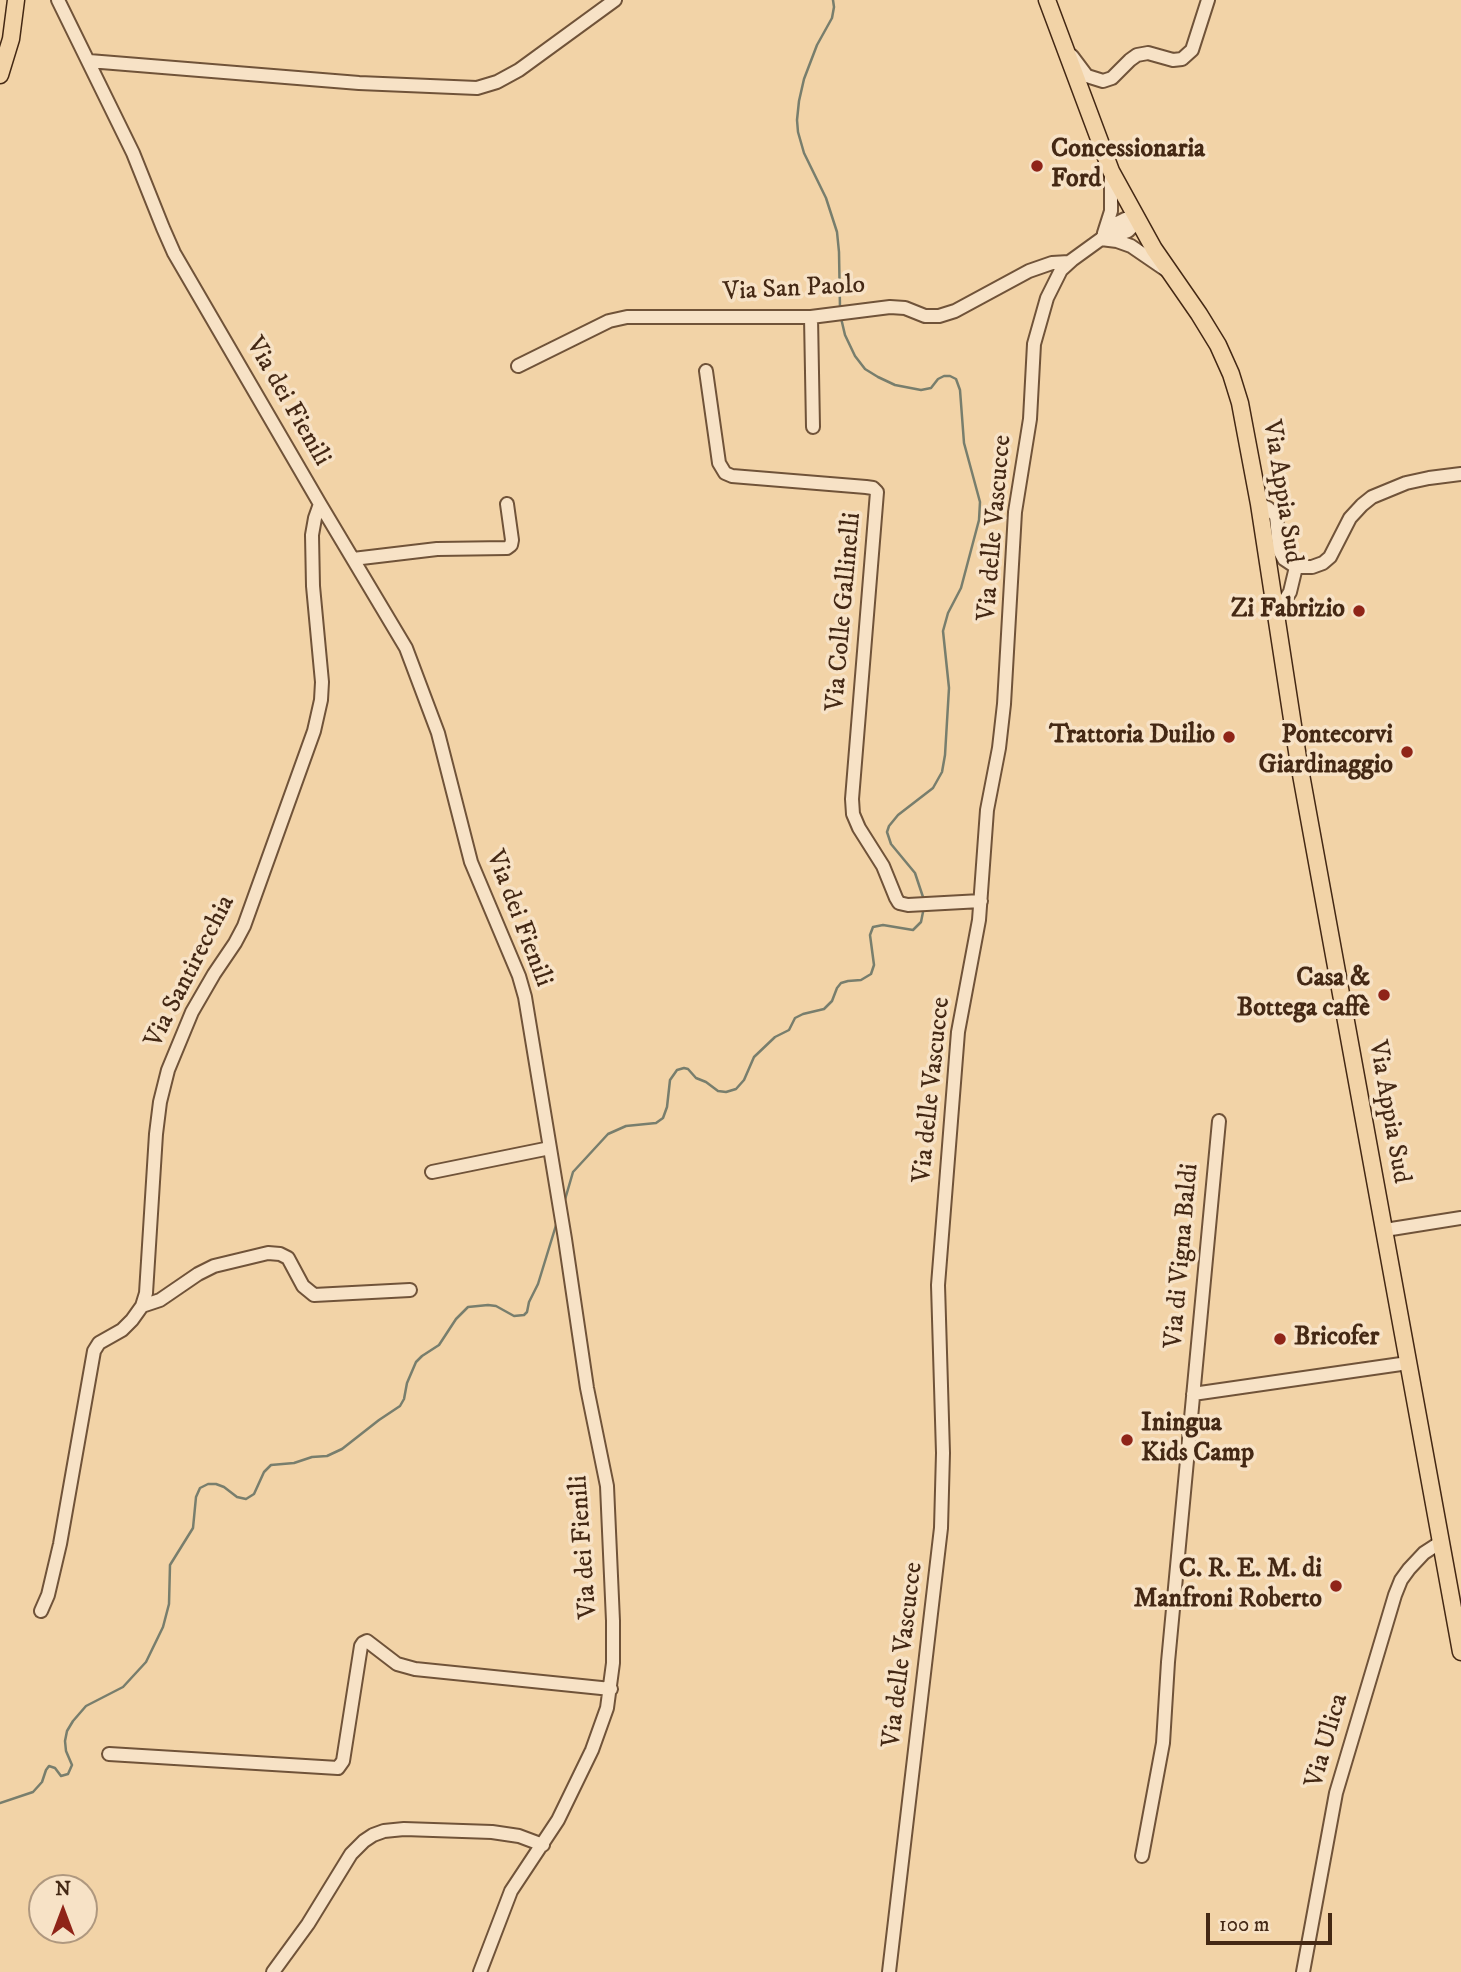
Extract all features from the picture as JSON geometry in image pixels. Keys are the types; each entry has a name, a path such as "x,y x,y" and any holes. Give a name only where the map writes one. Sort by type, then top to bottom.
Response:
{"main road":[{"path":"0,75 10,44 16,0"},
{"name":"Via Appia Sud","path":"1047,0 1111,171 1168,271 1204,322 1231,374 1244,418 1298,758 1461,1652"}],"street":[{"name":"Via dei Fienili","path":"58,0 136,160 171,247 398,633 413,665 438,733 471,862 520,980 527,1008 588,1398 608,1494 614,1633 611,1689 592,1750 558,1820 512,1891 480,1972"},
{"path":"89,61 359,83 477,88 493,84 514,72 615,0"},
{"path":"1060,35 1087,76 1107,81 1137,55 1148,53 1176,60 1188,56 1208,0"},
{"path":"1111,171 1110,215 1101,239 1131,246 1168,271"},
{"name":"Via delle Vascucce","path":"889,1972 941,1528 943,1432 938,1273 958,1032 981,901 987,810 1004,704 1016,512 1030,419 1034,344 1049,292 1058,275 1069,262 1101,239 1117,223 1136,218"},
{"name":"Via San Paolo","path":"518,366 609,321 623,317 811,317 898,307 929,317 944,315 1029,271 1052,263 1069,262"},
{"path":"811,317 813,427"},
{"name":"Via Colle Gallinelli","path":"706,371 720,466 725,473 732,476 869,487 877,492 852,806 856,821 883,866 901,904 981,901"},
{"path":"1259,504 1275,513 1280,552 1286,561 1296,567 1312,567 1328,559 1353,514 1378,493 1422,479 1461,474"},
{"name":"Via Santirecchia","path":"142,1306 147,1289 158,1121 168,1070 192,1012 242,930 315,726 322,677 312,582 312,536 320,504"},
{"path":"353,559 429,549 507,548 512,540 507,504"},
{"path":"1274,606 1290,592 1296,567"},
{"name":"Via di Vigna Baldi","path":"1142,1856 1163,1743 1167,1671 1219,1121"},
{"path":"432,1172 550,1149"},
{"path":"1385,1230 1461,1217"},
{"path":"41,1611 51,1586 63,1531 94,1351 99,1343 129,1324 142,1306 160,1300 211,1267 268,1253 288,1258 303,1286 314,1295 410,1290"},
{"path":"1193,1394 1408,1363"},
{"name":"Via Ulica","path":"1303,1972 1336,1793 1395,1595 1407,1572 1424,1553 1441,1542"},
{"path":"109,1754 338,1768 343,1760 361,1646 367,1641 397,1664 415,1670 611,1689"},
{"path":"273,1972 308,1924 351,1854 373,1835 397,1829 492,1832 519,1836 543,1845"}],"waterway":[{"path":"833,0 832,18 817,45 804,79 797,120 804,153 826,198 837,232 840,308"},
{"path":"841,318 845,335 855,356 865,369 878,377 895,385 921,390 931,388 944,376 956,379 960,390 964,443 980,502 979,520 961,588 948,613 943,631 949,688 942,772 933,788 898,815 887,832 891,844 915,873 924,900"},
{"path":"564,1203 573,1172 608,1134 626,1126 656,1123 663,1118 670,1080 677,1070 688,1069 696,1078 718,1091 736,1089 744,1080 754,1057 775,1037 789,1030 795,1018 824,1009 832,1001 841,983 861,980 871,974 874,965 870,935 873,927 883,925 913,930 921,922 924,907"},
{"path":"0,1803 33,1792 42,1782 49,1766 55,1768 61,1776 68,1774 72,1765 65,1741 73,1721 86,1706 123,1687 146,1662 163,1627 169,1604 170,1565 193,1528 196,1497 200,1488 216,1484 237,1497 246,1499 254,1494 264,1472 271,1465 327,1456 342,1449 400,1406 416,1362 439,1345 456,1319 468,1307 496,1306 514,1316 524,1315 538,1284 557,1222"}],"place":[{"name":"Concessionaria Ford","path":"1037,166"},
{"name":"Zi Fabrizio","path":"1359,611"},
{"name":"Trattoria Duilio","path":"1229,737"},
{"name":"Pontecorvi Giardinaggio","path":"1407,752"},
{"name":"Casa & Bottega caffè","path":"1384,995"},
{"name":"Bricofer","path":"1280,1339"},
{"name":"Iningua Kids Camp","path":"1127,1440"},
{"name":"C. R. E. M. di Manfroni Roberto","path":"1336,1586"}]}
